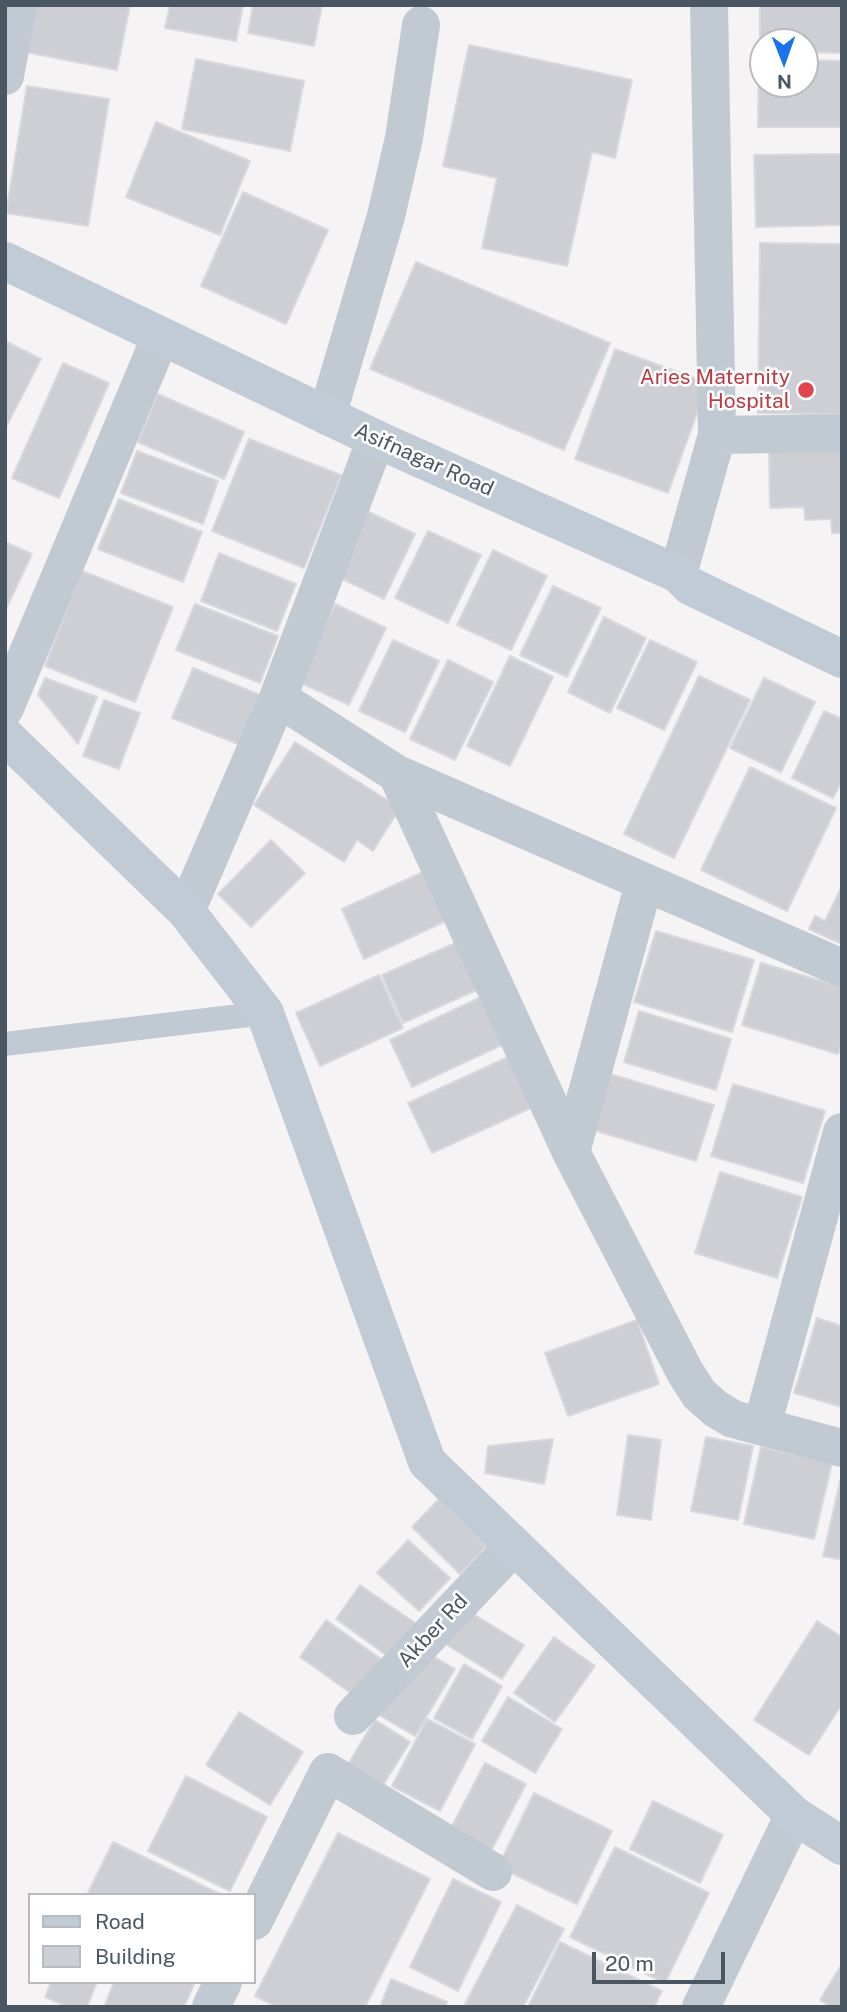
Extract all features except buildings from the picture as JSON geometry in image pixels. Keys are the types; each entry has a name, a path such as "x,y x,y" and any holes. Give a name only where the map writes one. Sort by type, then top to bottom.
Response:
{"street":[{"path":"5,76 18,5"},
{"path":"678,574 717,435 709,5"},
{"path":"327,416 386,216 404,138 421,25"},
{"name":"Asifnagar Road","path":"5,261 160,338 376,439 678,574 690,586 842,659"},
{"path":"5,708 160,338"},
{"path":"717,435 842,433"},
{"path":"186,911 278,698 376,439"},
{"path":"278,698 397,774 842,968"},
{"path":"5,736 186,911 265,1013 427,1462 794,1815 842,1846"},
{"path":"397,774 571,1152 699,1394 733,1419 842,1448"},
{"path":"571,1152 644,883"},
{"path":"762,1426 842,1132"},
{"name":"Akber Rd","path":"353,1716 514,1546"},
{"path":"256,1917 328,1772 493,1872"},
{"path":"701,2007 794,1815"},
{"path":"211,2007 222,1984"}],"lane":[{"path":"5,1044 265,1013"}],"place":[{"name":"Aries Maternity Hospital","path":"806,390"}]}
